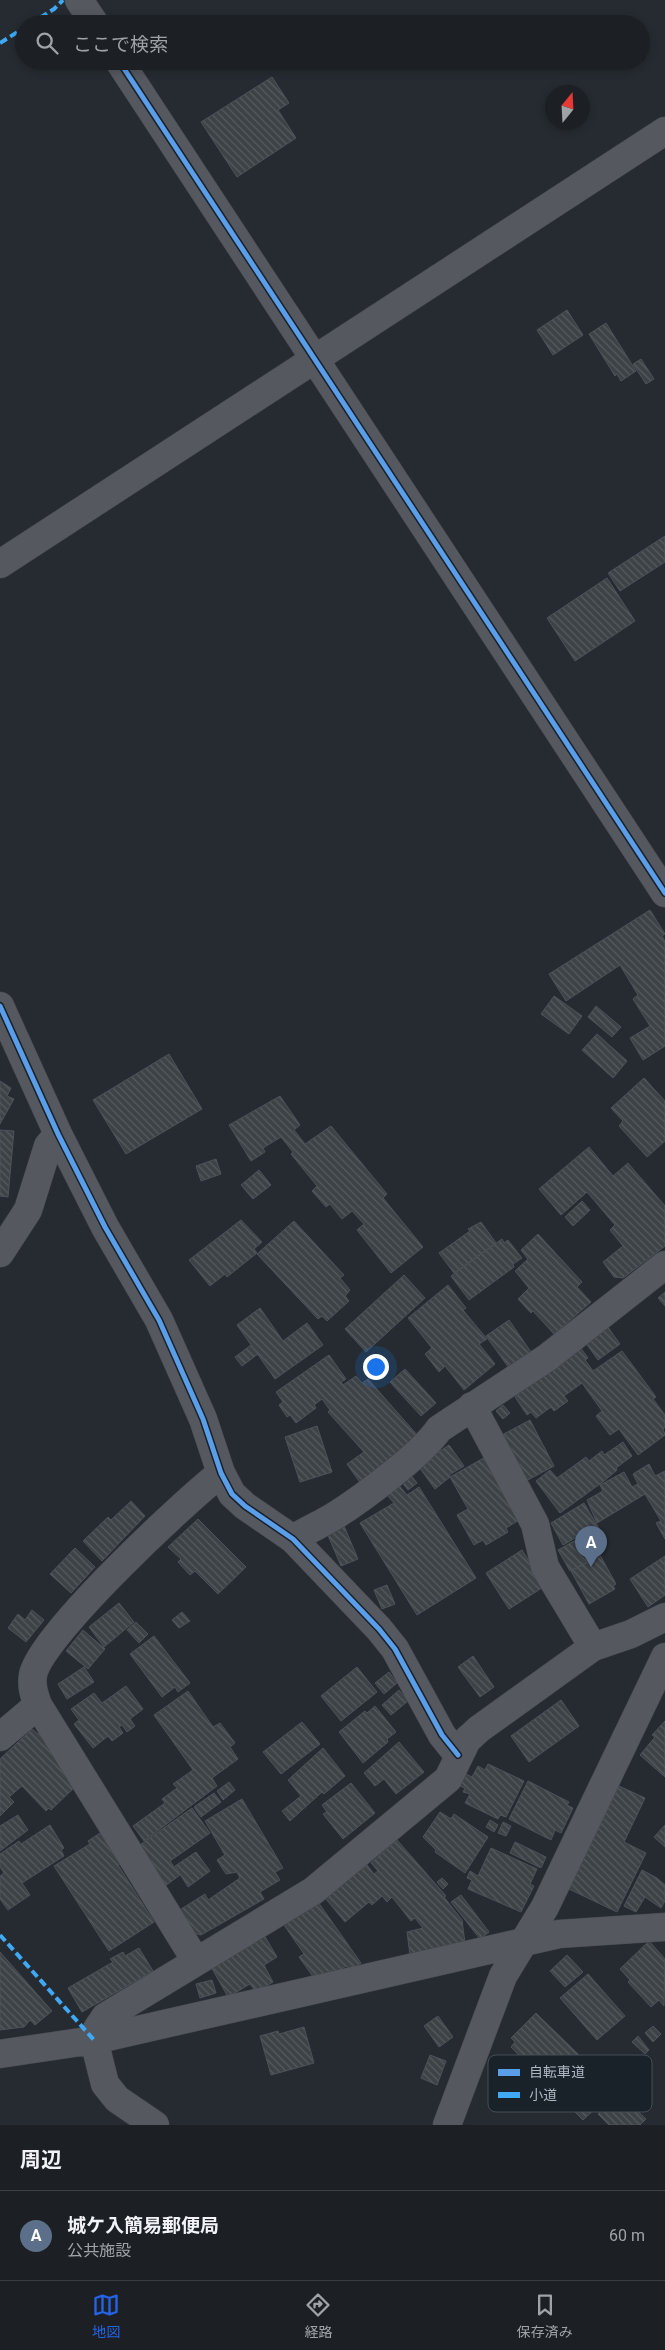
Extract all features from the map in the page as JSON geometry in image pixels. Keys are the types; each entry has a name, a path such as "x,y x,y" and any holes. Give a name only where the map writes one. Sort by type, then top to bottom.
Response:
{"street":[{"path":"79,0 88,15"},
{"path":"125,70 665,893"},
{"path":"0,564 665,131"},
{"path":"0,1006 58,1134 105,1226 159,1320 203,1419 221,1473 232,1494 293,1539 380,1629 395,1649 442,1735 458,1754"},
{"path":"0,1253 28,1210 48,1146 58,1134"},
{"path":"293,1539 336,1516 431,1442 439,1429 548,1357 665,1265"},
{"path":"472,1406 534,1524 545,1567 593,1647"},
{"path":"196,1961 38,1705 33,1692 33,1675 39,1662 68,1622 156,1531 221,1473"},
{"path":"155,2125 117,2099 105,2084 94,2040 97,2030 105,2017 313,1891 448,1779 458,1754 467,1740 479,1728 593,1647 631,1634 665,1617"},
{"path":"447,2125 503,1976 545,1907 665,1657"},
{"path":"0,1737 38,1705"},
{"path":"0,2054 94,2040 559,1934 665,1927"}],"building":[{"path":"272,77 289,103 278,110 296,138 237,177 201,122"},
{"path":"567,310 583,335 553,355 537,330"},
{"path":"606,323 636,371 621,381 617,374 615,376 589,334"},
{"path":"641,359 654,379 646,384 633,364"},
{"path":"665,536 665,562 620,591 608,573"},
{"path":"607,578 635,621 575,661 547,618"},
{"path":"650,910 665,934 662,936 665,941 665,1046 643,1060 630,1038 650,1026 633,999 638,995 620,965 566,1001 549,974"},
{"path":"554,996 582,1016 569,1034 541,1014"},
{"path":"596,1006 621,1027 612,1037 588,1017"},
{"path":"597,1034 627,1061 613,1078 582,1050"},
{"path":"169,1054 202,1109 126,1154 93,1100"},
{"path":"644,1078 665,1101 665,1141 647,1157 619,1126 623,1121 611,1108"},
{"path":"0,1081 11,1088 7,1096 14,1099 0,1124"},
{"path":"280,1096 300,1125 294,1130 305,1144 331,1126 387,1194 383,1198 423,1247 391,1273 357,1230 364,1224 352,1211 342,1219 330,1204 326,1207 312,1191 317,1186 291,1154 293,1152 281,1137 263,1148 265,1152 251,1161 229,1125"},
{"path":"0,1130 14,1131 8,1197 0,1196"},
{"path":"589,1147 613,1176 628,1163 665,1206 665,1246 623,1278 614,1277 603,1262 623,1246 610,1230 615,1225 587,1192 561,1215 539,1189"},
{"path":"216,1159 221,1174 201,1181 196,1166"},
{"path":"259,1170 271,1185 253,1199 241,1185"},
{"path":"582,1201 590,1210 573,1226 565,1217"},
{"path":"241,1220 262,1242 254,1249 257,1253 227,1277 225,1274 210,1286 189,1260"},
{"path":"294,1221 344,1275 340,1278 350,1290 345,1296 349,1301 327,1321 322,1316 318,1319 257,1254"},
{"path":"481,1222 496,1243 454,1273 439,1253 470,1231 468,1229"},
{"path":"538,1234 582,1282 577,1287 591,1302 554,1334 533,1311 531,1313 518,1299 529,1288 515,1271 528,1259 521,1250"},
{"path":"502,1239 504,1243 508,1240 522,1258 513,1264 514,1267 469,1300 451,1276"},
{"path":"404,1275 425,1298 366,1352 345,1329"},
{"path":"448,1285 466,1308 463,1310 487,1339 479,1344 495,1364 464,1390 445,1366 439,1372 425,1354 432,1348 408,1318"},
{"path":"665,1292 665,1306 658,1298"},
{"path":"260,1308 283,1341 307,1323 323,1345 275,1379 237,1325"},
{"path":"509,1320 531,1352 509,1368 486,1336"},
{"path":"605,1323 620,1344 598,1360 583,1339"},
{"path":"577,1343 588,1358 585,1360 593,1371 622,1351 656,1397 653,1399 665,1415 665,1427 663,1429 665,1435 638,1455 619,1429 610,1435 596,1416 602,1411 582,1383 564,1396 568,1401 554,1411 551,1407 536,1418 531,1412 527,1415 515,1397 519,1394 515,1389"},
{"path":"251,1345 258,1354 242,1366 235,1357"},
{"path":"329,1355 346,1379 341,1382 343,1385 356,1376 362,1383 368,1379 418,1436 361,1484 347,1464 364,1452 328,1412 330,1410 322,1399 314,1405 316,1408 296,1423 290,1415 287,1417 279,1405 283,1402 276,1392"},
{"path":"405,1369 436,1403 421,1416 390,1382"},
{"path":"503,1405 510,1413 503,1419 496,1411"},
{"path":"530,1420 554,1466 524,1482 500,1436"},
{"path":"317,1426 332,1472 300,1482 285,1437"},
{"path":"623,1442 632,1456 616,1468 617,1470 604,1481 560,1513 536,1481 550,1470 557,1478 586,1457 589,1461 602,1451 604,1455"},
{"path":"449,1445 464,1466 449,1475 450,1477 435,1489 416,1463 433,1451 436,1454"},
{"path":"489,1455 524,1517 506,1528 508,1532 486,1545 483,1540 474,1545 457,1515 468,1509 450,1477"},
{"path":"649,1464 655,1476 665,1471 665,1539 656,1523 661,1521 645,1494 597,1523 587,1500 603,1491 600,1485 624,1472 632,1487 638,1484 633,1474"},
{"path":"410,1474 417,1483 408,1490 401,1481"},
{"path":"393,1478 407,1495 419,1487 476,1578 417,1615 360,1523 394,1503 381,1488"},
{"path":"131,1501 145,1516 102,1561 83,1541 108,1517 111,1520"},
{"path":"584,1503 604,1537 584,1549 577,1537 563,1545 551,1523"},
{"path":"198,1519 246,1567 218,1594 195,1571 190,1575 178,1562 181,1559 168,1547"},
{"path":"344,1526 358,1559 341,1566 327,1533"},
{"path":"576,1540 588,1562 570,1571 558,1550"},
{"path":"75,1548 95,1567 71,1593 50,1574"},
{"path":"522,1550 545,1586 509,1609 486,1573"},
{"path":"600,1555 616,1584 613,1586 615,1589 589,1604 571,1571"},
{"path":"665,1556 665,1595 648,1607 630,1579"},
{"path":"387,1585 395,1604 382,1609 374,1590"},
{"path":"119,1603 134,1622 104,1647 89,1627"},
{"path":"32,1610 44,1620 26,1642 8,1628 18,1614 25,1620"},
{"path":"182,1612 190,1621 179,1628 172,1620"},
{"path":"136,1622 148,1634 139,1643 127,1630"},
{"path":"83,1630 105,1649 88,1669 66,1651"},
{"path":"154,1636 190,1683 178,1692 175,1687 162,1697 130,1654"},
{"path":"473,1656 494,1687 480,1697 458,1667"},
{"path":"84,1667 94,1682 67,1699 58,1684"},
{"path":"357,1667 377,1692 341,1721 321,1696"},
{"path":"389,1672 397,1683 384,1694 375,1683"},
{"path":"126,1686 143,1709 130,1719 135,1726 127,1732 122,1725 119,1727 123,1733 112,1741 108,1736 93,1748 74,1724 79,1720 71,1709 94,1693 102,1703"},
{"path":"399,1690 408,1701 391,1715 382,1705"},
{"path":"188,1691 213,1727 220,1723 235,1743 230,1747 238,1759 212,1778 217,1786 144,1841 133,1826 165,1803 162,1799 177,1788 173,1784 193,1770 154,1715"},
{"path":"561,1700 579,1726 529,1762 511,1736"},
{"path":"375,1706 396,1732 387,1739 388,1742 363,1763 339,1732 365,1711 367,1713"},
{"path":"665,1721 665,1777 640,1755 655,1737 652,1735"},
{"path":"302,1722 320,1744 281,1774 263,1752"},
{"path":"32,1729 38,1734 40,1732 48,1741 45,1744 79,1783 51,1810 49,1808 46,1811 22,1786 9,1797 14,1802 0,1816 0,1759"},
{"path":"399,1742 424,1772 396,1794 384,1779 375,1786 364,1773"},
{"path":"323,1748 345,1776 324,1794 322,1792 290,1821 282,1811 301,1796 288,1780"},
{"path":"488,1764 524,1781 506,1817 500,1815 498,1819 465,1803 470,1794 463,1792 465,1788 460,1786 466,1774 472,1777 478,1766 485,1770"},
{"path":"528,1781 569,1802 567,1805 573,1808 561,1833 555,1830 551,1840 509,1819"},
{"path":"229,1782 235,1790 223,1800 217,1791"},
{"path":"351,1783 375,1813 343,1839 323,1814 327,1812 322,1805"},
{"path":"619,1786 645,1798 624,1842 646,1853 617,1912 569,1889"},
{"path":"214,1793 221,1802 201,1817 194,1807"},
{"path":"242,1799 283,1868 275,1872 280,1880 260,1892 264,1899 201,1935 190,1932 178,1911 205,1894 208,1900 240,1878 237,1872 226,1874 217,1860 225,1855 205,1821"},
{"path":"192,1808 210,1833 170,1861 180,1875 165,1886 137,1847"},
{"path":"440,1812 451,1819 454,1814 488,1837 465,1873 435,1852 436,1850 423,1837"},
{"path":"18,1815 28,1830 0,1851 0,1826"},
{"path":"490,1820 498,1825 494,1832 486,1827"},
{"path":"503,1822 511,1826 506,1836 498,1833"},
{"path":"50,1825 64,1848 61,1850 64,1856 22,1883 30,1895 8,1910 0,1899 0,1876 4,1873 0,1867 0,1854 19,1841 21,1844"},
{"path":"665,1825 665,1847 654,1837"},
{"path":"100,1833 154,1922 109,1951 54,1866 90,1844 88,1841"},
{"path":"397,1840 446,1896 444,1897 462,1920 465,1943 410,1955 407,1932 423,1928 415,1918 411,1921 392,1897 387,1902 382,1896 372,1905 369,1902 345,1922 325,1898 361,1868 362,1870 367,1865 374,1874 378,1871 371,1863"},
{"path":"515,1842 546,1857 541,1868 510,1853"},
{"path":"491,1848 537,1869 530,1884 534,1886 521,1912 468,1889 472,1880 467,1878 470,1871 478,1876"},
{"path":"196,1852 210,1871 188,1887 175,1866"},
{"path":"642,1870 665,1885 665,1901 661,1908 645,1897 636,1912 624,1906"},
{"path":"442,1878 448,1884 443,1889 437,1882"},
{"path":"461,1895 489,1932 480,1939 451,1902"},
{"path":"318,1902 361,1963 350,1970 346,1966 334,1974 331,1970 320,1978 318,1975 314,1978 299,1957 304,1954 284,1925"},
{"path":"264,1935 277,1957 264,1965 273,1982 256,1992 250,1984 228,1997 210,1965"},
{"path":"649,1941 665,1959 664,2006 659,2000 651,2007 628,1982 630,1980 620,1969"},
{"path":"139,1948 153,1971 82,2012 68,1988 113,1962 110,1959 123,1952 125,1956"},
{"path":"0,1952 52,2011 35,2025 30,2020 24,2027 0,2030"},
{"path":"567,1955 583,1972 565,1987 550,1971"},
{"path":"588,1974 625,2016 597,2040 560,1998"},
{"path":"212,1980 216,1993 200,1998 196,1984"},
{"path":"536,2013 579,2055 519,2055 511,2047 515,2042 511,2038"},
{"path":"438,2016 453,2037 439,2047 424,2026"},
{"path":"653,2026 661,2034 653,2042 645,2033"},
{"path":"304,2027 314,2063 271,2075 260,2036 278,2031 279,2034"},
{"path":"638,2036 649,2050 645,2054 632,2042"},
{"path":"430,2055 446,2061 437,2085 421,2078"},
{"path":"575,2112 592,2112 583,2120"},
{"path":"600,2112 638,2112 646,2119 640,2125 609,2125 598,2114"}],"marked path":[{"path":"44,15 63,0"},
{"path":"0,43 15,34"},
{"path":"0,1935 94,2040"}],"cycle path":[{"path":"125,70 665,893"},
{"path":"0,1006 58,1134 105,1227 159,1320 203,1419 221,1473 232,1494 245,1506 293,1539 379,1629 395,1649 442,1735 458,1755"}],"place":[{"name":"城ケ入簡易郵便局","path":"591,1567"}]}
